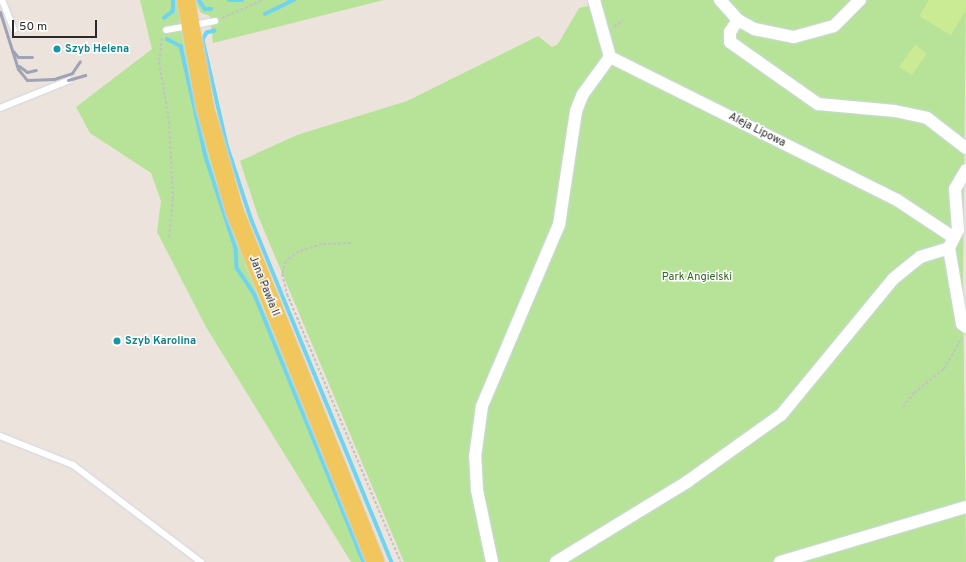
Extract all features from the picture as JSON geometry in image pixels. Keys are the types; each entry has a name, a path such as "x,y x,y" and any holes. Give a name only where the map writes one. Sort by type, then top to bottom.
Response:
{"main road":[{"name":"Jana Pawła II","path":"186,0 189,27 204,107 235,212 376,562"}],"street":[{"path":"492,562 477,490 475,457 482,406 561,218 576,111 583,94 610,57 594,0"},
{"path":"720,0 738,20 780,37 807,36 834,26 860,0"},
{"path":"738,20 730,32 730,42 818,104 895,111 927,118 966,148"},
{"name":"Aleja Lipowa","path":"610,57 897,200 951,243"},
{"path":"966,170 955,189 958,222 951,243 966,327"},
{"path":"556,562 687,482 781,415 872,308 882,291 920,257 951,243"},
{"path":"780,562 966,507"}],"lane":[{"path":"2,0 14,30"},
{"path":"166,30 189,27 215,21"},
{"path":"0,108 70,80"},
{"path":"0,436 73,465 201,562"}],"path":[{"path":"215,21 263,0"},
{"path":"166,30 159,62 169,121 174,199 169,238"},
{"path":"351,243 322,244 299,251 286,261 282,274 287,294 401,562"},
{"path":"903,407 950,362 966,327"}],"green space":[{"path":"140,0 179,0 182,30 219,186 261,303 369,562 351,562 206,327 157,232 161,201 151,173 90,133 76,107 152,49"},
{"path":"194,0 384,0 213,43 210,16 201,13"},
{"name":"Park Angielski","path":"590,0 966,0 963,275 966,562 404,562 258,216 240,161 297,135 407,101 538,36 552,47 558,44 579,8 592,5"},
{"path":"929,0 966,0 966,10 951,35 919,16"},
{"path":"915,45 927,53 912,75 899,67"}],"waterway":[{"path":"164,18 173,11 173,0"},
{"path":"199,0 205,9 211,9"},
{"path":"229,0 242,0"},
{"path":"265,14 294,0"},
{"path":"215,31 207,33 203,40 227,145 252,221 392,562"},
{"path":"167,39 181,46 206,157 236,248 237,268 255,295 364,562"}],"railway":[{"path":"0,12 18,69 27,80 54,79 72,73 80,61"},
{"path":"13,51 18,57 32,57"},
{"path":"19,66 27,72 36,70"},
{"path":"68,80 85,75"}],"place":[{"name":"Szyb Helena","path":"57,49"},
{"name":"Szyb Karolina","path":"117,341"}]}
